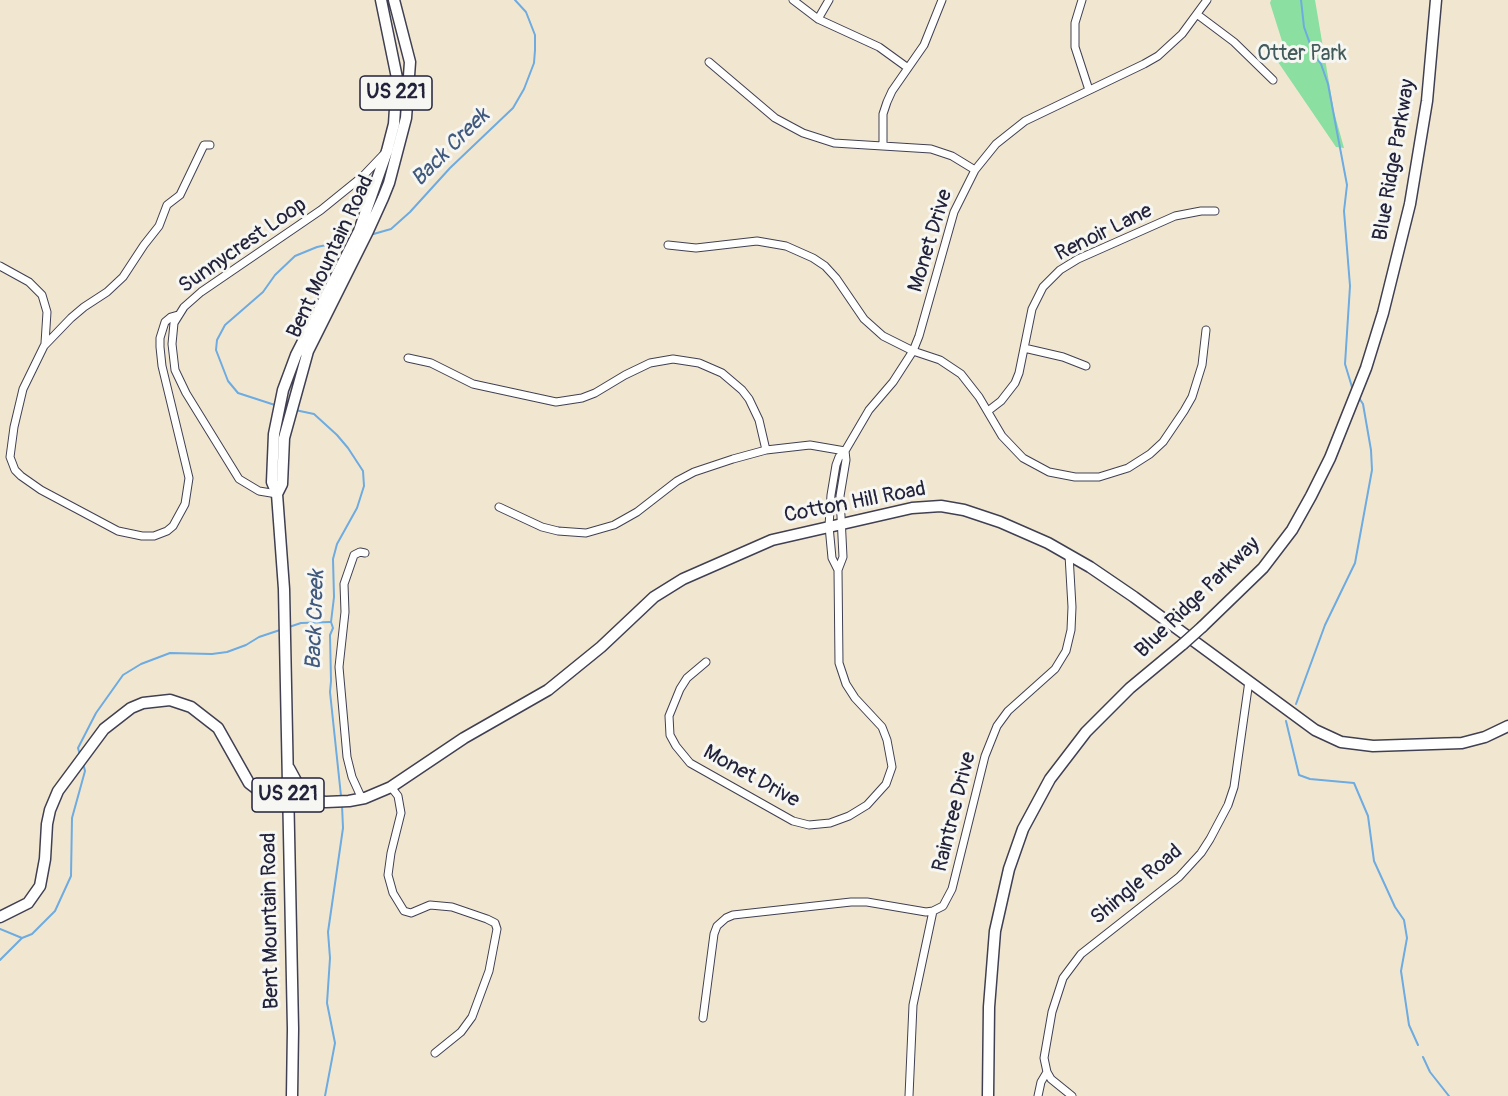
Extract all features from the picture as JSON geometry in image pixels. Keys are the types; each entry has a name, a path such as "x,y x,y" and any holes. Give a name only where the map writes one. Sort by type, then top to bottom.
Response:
{"main road":[{"name":"Bent Mountain Road","path":"292,1096 293,1029 284,589 277,494 282,484 277,477 274,434 283,390 296,355 359,231 376,185 394,124 397,78 381,0"},
{"name":"Bent Mountain Road","path":"277,477 294,395 308,351 368,231 389,183 406,118 410,62 394,0"},
{"name":"Blue Ridge Parkway","path":"988,1096 989,1006 995,931 1009,869 1023,829 1050,779 1086,732 1130,688 1202,627 1263,568 1292,530 1330,458 1366,368 1383,313 1410,204 1427,101 1436,0"},
{"name":"Cotton Hill Road","path":"0,917 28,903 40,886 50,810 58,791 104,729 121,714 143,703 170,700 191,707 218,728 249,783 266,796 317,801 362,799 391,787 465,738 529,703 556,685 668,587 772,540 842,522 912,508 952,508 1008,525 1048,543 1134,597 1315,730 1341,742 1358,745 1410,746 1462,743 1485,737 1508,726"},
{"path":"287,763 302,792 317,801"}],"street":[{"path":"793,0 818,19 879,47 908,68"},
{"path":"818,19 829,0"},
{"path":"883,146 883,114 887,102 924,45 942,0"},
{"path":"1082,0 1075,23 1075,47 1089,90"},
{"name":"Monet Drive","path":"838,570 832,558 829,526 833,479 839,457 845,451 859,425 893,382 913,351 954,212 975,170 996,144 1020,125 1158,56 1182,34 1207,0"},
{"path":"1198,15 1234,42 1273,80"},
{"path":"709,62 775,117 803,133 834,143 910,146 939,151 975,170"},
{"path":"44,346 84,307 107,292 123,277 159,226 167,205 180,195 204,145 210,145"},
{"name":"Sunnycrest Loop","path":"277,494 259,491 239,479 186,393 175,370 172,351 174,323 189,302 229,271 334,200 363,176 387,151"},
{"name":"Renoir Lane","path":"988,411 1001,401 1015,383 1029,318 1043,287 1060,270 1078,259 1175,216 1215,211"},
{"path":"668,245 696,248 757,241 779,244 800,251 831,272 846,290 864,319 883,336 913,351 940,360 961,374 1012,448 1034,465 1049,472 1075,477 1099,477 1114,474 1138,463 1150,454 1172,430 1198,381 1206,330"},
{"path":"0,266 29,282 42,295 46,302 48,318 44,346 26,382 17,410 10,457 15,470 29,483 101,523 129,534 154,536 167,531 179,519 185,504 189,484 187,464 160,348 160,338 165,322 178,315"},
{"path":"1024,348 1063,357 1086,366"},
{"path":"408,358 431,363 473,384 556,402 582,398 595,393 650,363 673,359 699,363 722,373 749,399 759,420 766,450"},
{"path":"499,507 542,527 558,531 580,533 599,530 626,519 662,491 694,472 733,459 766,450 810,445 845,451"},
{"name":"Monet Drive","path":"706,662 687,678 669,716 670,735 690,763 793,821 809,825 830,823 849,816 867,805 886,784 892,767 891,751 882,727 855,698 846,684 839,663 838,570 843,557 840,496 846,460 845,451"},
{"path":"362,799 352,777 347,757 339,668 345,612 344,584 354,555 360,552 365,553"},
{"name":"Raintree Drive","path":"909,1096 913,1005 933,911 943,906 952,889 985,756 997,726 1008,711 1055,669 1066,651 1071,630 1072,607 1069,555"},
{"name":"Shingle Road","path":"1038,1096 1041,1082 1047,1072 1044,1058 1052,1012 1063,978 1070,966 1080,954 1179,877 1201,854 1220,823 1228,805 1238,767 1249,681"},
{"path":"391,787 398,796 401,813 388,875 393,892 404,911 411,913 430,905 452,907 487,919 495,923 498,929 489,971 472,1017 458,1035 435,1053"},
{"path":"703,1018 714,933 717,926 726,918 733,915 851,902 933,911"},
{"path":"1047,1072 1072,1096"}],"green space":[{"name":"Otter Park","path":"1271,0 1315,0 1334,112 1344,148 1336,147 1278,62 1282,41"}],"waterway":[{"name":"Back Creek","path":"370,235 391,229 513,108 524,89 534,63 535,50 535,35 526,12 515,0"},
{"path":"1301,0 1304,27 1328,84 1347,185 1344,211 1350,286 1345,364 1352,387"},
{"name":"Back Creek","path":"278,406 238,393 228,381 216,350 217,340 225,325 263,292 275,275 295,256 317,247 350,240"},
{"path":"1296,704 1325,625 1355,563 1372,470 1363,404 1359,398"},
{"name":"Back Creek","path":"295,410 314,414 337,435 363,471 364,486 357,508 337,544 333,559 334,597 331,622 333,628 330,635 330,692 341,796"},
{"path":"289,627 301,623 330,622"},
{"path":"80,755 78,748 96,713 123,675 141,664 170,653 227,652 280,630"},
{"path":"1286,721 1299,775 1310,779 1354,783 1368,816 1374,861 1395,907 1404,920 1407,938 1401,971 1409,1025 1418,1045"},
{"path":"0,960 22,938 32,934 55,911 71,876 72,818 85,771 83,763"},
{"name":"Back Creek","path":"325,1096 335,1043 327,1003 330,958 328,932 343,828 342,805"},
{"path":"0,929 22,938"},
{"path":"1423,1057 1430,1072 1449,1096"}]}
